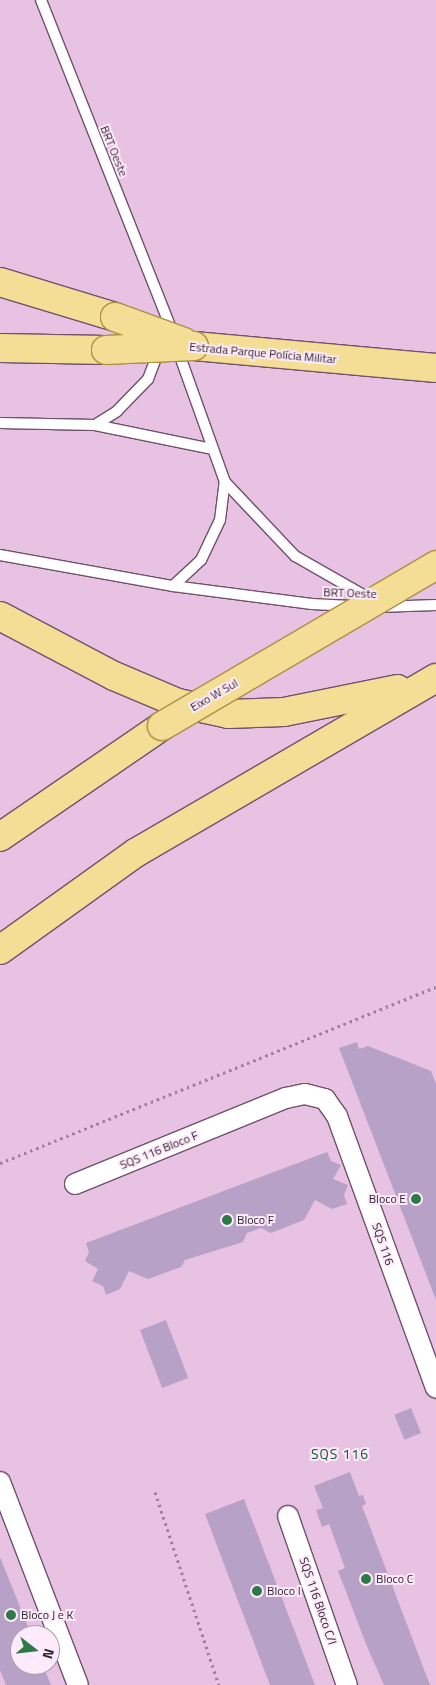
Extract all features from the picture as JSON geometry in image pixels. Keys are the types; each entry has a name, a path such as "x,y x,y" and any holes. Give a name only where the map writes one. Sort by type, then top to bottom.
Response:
{"main road":[{"path":"0,282 115,317 194,346"},
{"name":"Estrada Parque Polícia Militar","path":"0,348 106,350 194,346 436,368"},
{"name":"Eixo W Sul","path":"0,837 162,726 436,565"},
{"path":"0,616 114,676 178,703 228,714 284,712 364,698 436,678"},
{"path":"0,950 137,852 436,678"}],"street":[{"name":"SQS 116","path":"243,1115 305,1094 317,1095 332,1107 436,1388"},
{"name":"SQS 116 Bloco F","path":"75,1184 243,1115"},
{"path":"0,1482 78,1685"},
{"name":"SQS 116 Bloco C/I","path":"288,1516 347,1685"}],"lane":[{"name":"BRT Oeste","path":"41,0 165,312 225,482 295,556 384,607"},
{"path":"95,425 117,412 148,379 159,350 165,312"},
{"path":"0,423 95,425 212,449"},
{"name":"BRT Oeste","path":"173,586 201,560 220,520 225,482"},
{"name":"BRT Oeste","path":"0,555 173,586 312,604 384,607"},
{"path":"384,607 436,605"}],"path":[{"path":"0,1163 436,987"},
{"path":"155,1492 219,1685"}],"building":[{"name":"Bloco E","path":"357,1042 359,1049 368,1046 431,1071 436,1084 436,1300 339,1048"},
{"name":"Bloco F","path":"327,1152 331,1161 341,1165 333,1179 348,1185 344,1195 347,1204 332,1209 315,1200 304,1220 271,1233 261,1228 247,1233 243,1242 185,1260 181,1267 148,1279 129,1271 120,1289 106,1295 103,1286 92,1281 98,1269 85,1261 89,1252 86,1243"},
{"path":"166,1320 188,1378 162,1388 140,1330"},
{"path":"411,1408 421,1433 404,1440 394,1415"},
{"name":"Bloco C","path":"350,1472 359,1496 363,1495 366,1504 362,1506 430,1685 384,1685 338,1571 345,1568 329,1524 322,1527 316,1510 323,1508 314,1486"},
{"name":"Bloco I","path":"244,1499 315,1685 270,1685 205,1514"},
{"name":"Bloco J e K","path":"0,1557 27,1625 10,1625 10,1675 47,1675 51,1685 6,1685 0,1670"}],"place":[{"name":"Bloco E","path":"416,1199"},
{"name":"Bloco F","path":"227,1220"},
{"name":"Bloco C","path":"366,1579"},
{"name":"Bloco I","path":"257,1591"},
{"name":"Bloco J e K","path":"11,1615"}],"district":[{"name":"SQS 116","path":"340,1454"}]}
